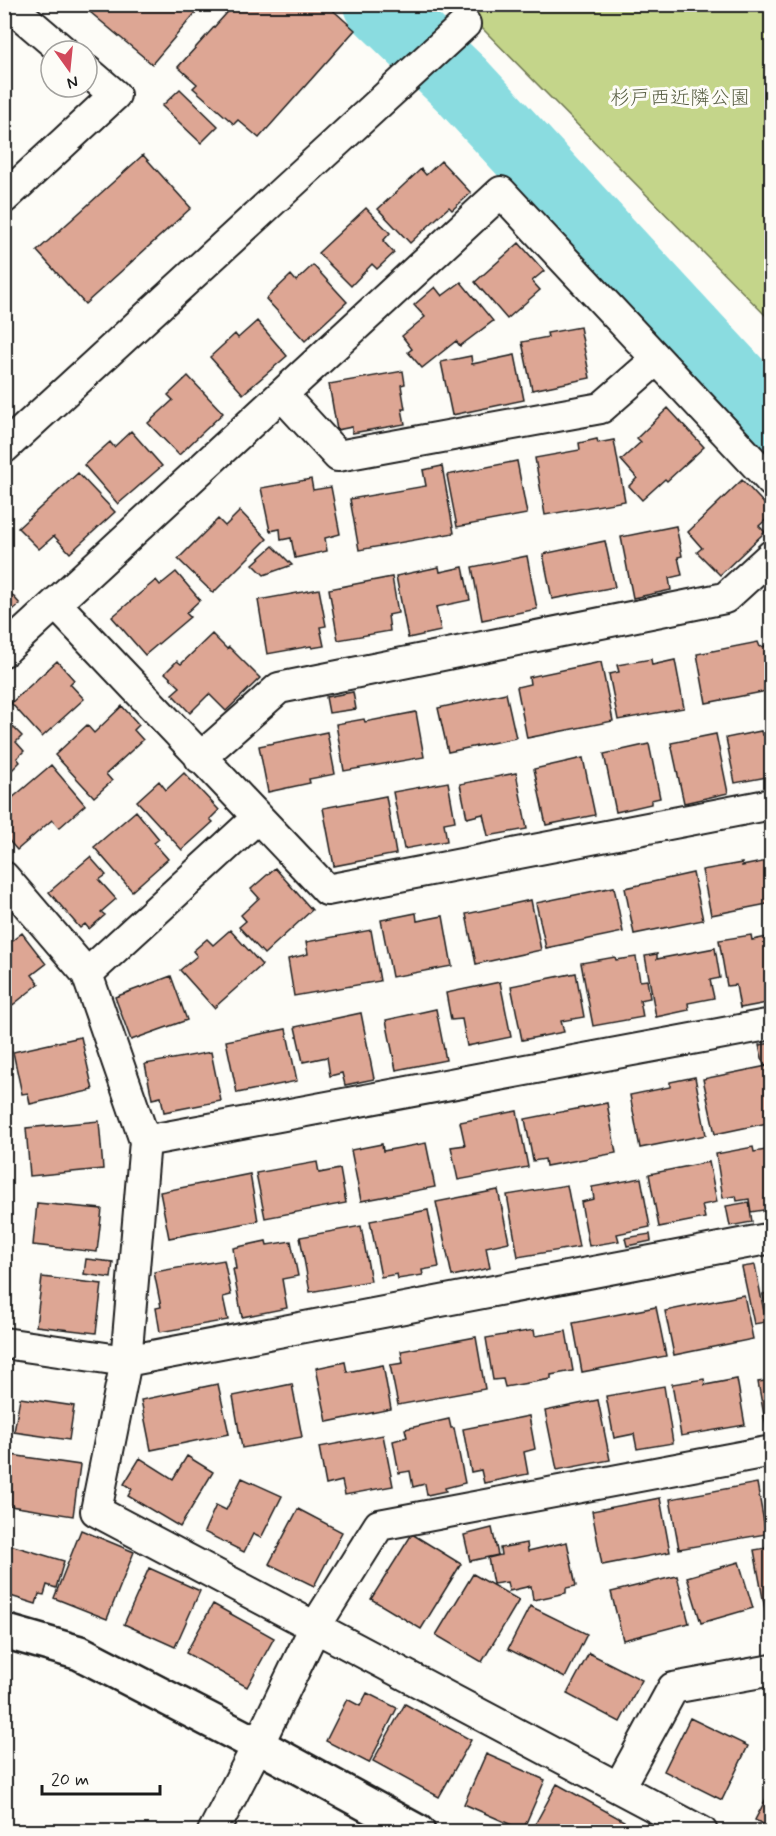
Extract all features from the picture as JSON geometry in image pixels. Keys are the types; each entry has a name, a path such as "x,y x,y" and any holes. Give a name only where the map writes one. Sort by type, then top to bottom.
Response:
{"street":[{"path":"8,4 49,39"},
{"path":"4,448 465,24"},
{"path":"4,198 115,95 99,81"},
{"path":"4,651 501,192 771,482"},
{"path":"282,395 338,456 601,408 657,359"},
{"path":"200,758 279,688 725,598 771,555"},
{"path":"56,604 327,890 771,804"},
{"path":"87,974 257,818"},
{"path":"4,877 87,974 145,1141 126,1361 96,1511 702,1832"},
{"path":"145,1141 771,1024"},
{"path":"4,1342 126,1361 771,1238"},
{"path":"213,1832 315,1626 380,1525 771,1451"},
{"path":"4,1631 80,1653 258,1745 418,1832"},
{"path":"619,1787 673,1688 771,1670"}],"green space":[{"name":"杉戸西近隣公園","path":"458,5 771,5 771,321 475,21"}],"building":[{"path":"87,4 203,4 152,64 84,7"},
{"path":"235,4 326,4 355,30 259,138 238,120 234,124 193,88 197,84 178,67"},
{"path":"180,89 218,126 201,143 162,106"},
{"path":"143,155 191,208 85,304 37,251"},
{"path":"441,161 471,193 452,210 449,207 410,243 378,209 421,169 426,175"},
{"path":"366,208 390,233 383,241 394,253 377,269 372,264 351,286 318,253"},
{"path":"519,243 544,271 532,281 540,290 507,319 475,282"},
{"path":"313,265 347,302 305,341 266,299 291,275 296,281"},
{"path":"461,282 493,321 460,346 456,341 422,368 408,352 412,349 402,336 425,317 414,305 435,287 442,296"},
{"path":"257,321 287,356 243,394 210,357 235,334 238,338"},
{"path":"580,327 590,378 532,390 522,342 548,337 547,333"},
{"path":"515,355 524,400 452,415 441,362 471,356 472,364"},
{"path":"403,371 405,384 401,385 405,424 352,433 352,427 337,430 329,384"},
{"path":"188,376 223,413 179,455 148,423 173,400 168,395"},
{"path":"668,408 704,447 667,481 665,479 642,500 629,486 637,478 621,460 641,442 637,438"},
{"path":"131,431 162,466 118,504 84,465 110,442 114,447"},
{"path":"597,439 598,443 614,440 625,501 545,515 535,458 580,450 579,443"},
{"path":"517,461 527,514 457,527 447,475"},
{"path":"442,466 454,533 359,550 350,499 426,486 423,470"},
{"path":"78,473 115,512 70,553 54,536 39,549 18,528"},
{"path":"311,479 313,490 331,487 340,534 325,538 327,551 295,558 291,538 281,540 280,529 270,531 261,488"},
{"path":"742,480 772,514 759,526 765,532 720,575 697,552 702,548 688,532"},
{"path":"240,511 267,539 213,593 178,559 218,519 225,526"},
{"path":"676,526 682,556 678,557 682,575 669,578 671,590 633,598 621,537"},
{"path":"605,541 615,587 552,599 543,554"},
{"path":"273,546 292,565 264,575 253,564"},
{"path":"527,556 537,609 482,620 472,567"},
{"path":"439,567 440,572 463,567 470,600 436,607 441,631 408,638 396,576"},
{"path":"176,572 200,600 186,613 190,617 145,655 112,617 156,580 160,585"},
{"path":"392,577 398,613 388,615 390,631 338,640 329,589"},
{"path":"4,580 9,585 6,588 20,604 4,617"},
{"path":"319,589 326,626 320,627 324,646 312,648 311,646 267,654 258,600"},
{"path":"212,634 227,649 229,647 260,678 226,711 209,694 190,713 172,694 180,687 165,673 177,661 181,664"},
{"path":"758,642 760,647 770,645 772,690 706,703 697,654"},
{"path":"651,659 652,665 675,660 684,708 618,720 609,674 619,672 617,665"},
{"path":"57,661 74,680 70,684 84,699 42,737 11,703"},
{"path":"601,662 613,721 527,738 517,687 530,684 529,677"},
{"path":"353,692 356,709 329,713 326,697"},
{"path":"506,693 516,738 448,752 438,708"},
{"path":"122,706 139,725 134,730 143,740 106,774 112,781 94,797 55,755 87,725 94,733"},
{"path":"416,712 424,757 344,771 336,724 364,719 365,722"},
{"path":"4,718 22,736 16,742 24,751 17,758 20,762 9,773 4,768"},
{"path":"761,731 762,735 772,734 772,776 735,783 726,738"},
{"path":"327,732 335,774 309,779 310,783 268,792 259,746"},
{"path":"716,734 728,793 684,803 671,743"},
{"path":"649,744 660,798 651,800 651,804 616,812 604,754"},
{"path":"583,758 595,815 546,825 534,769"},
{"path":"51,765 85,805 59,828 52,820 17,850 4,835 4,805"},
{"path":"184,773 219,810 210,819 213,822 182,850 137,801 159,781 166,790"},
{"path":"516,773 527,829 488,836 483,814 467,818 460,784"},
{"path":"448,782 455,821 444,823 447,841 404,849 393,792"},
{"path":"386,796 396,854 334,866 323,808"},
{"path":"136,811 159,839 154,843 168,859 132,891 94,847"},
{"path":"90,857 106,875 99,880 116,899 101,912 105,915 89,929 85,924 80,928 49,892"},
{"path":"772,860 772,903 711,915 702,870"},
{"path":"275,868 312,910 264,954 239,927 246,921 241,915 259,898 251,889"},
{"path":"693,873 703,920 634,934 625,888"},
{"path":"614,887 623,932 546,948 536,903"},
{"path":"531,900 541,950 476,964 466,914"},
{"path":"416,913 417,921 443,916 452,966 392,977 381,920"},
{"path":"230,930 262,965 214,1008 180,970 197,956 193,951 207,939 213,945"},
{"path":"371,930 380,981 294,996 288,959 308,954 306,942"},
{"path":"22,933 46,964 32,975 39,984 4,1012 4,947"},
{"path":"751,935 752,940 772,936 772,1002 740,1008 736,985 727,986 719,940"},
{"path":"715,948 720,978 710,980 714,998 688,1003 689,1010 656,1017 645,956 657,954 657,959"},
{"path":"615,957 616,960 636,957 640,981 647,980 650,998 640,1000 643,1017 593,1026 581,963"},
{"path":"576,973 584,1017 561,1021 564,1032 522,1040 511,986"},
{"path":"171,976 187,1020 131,1040 115,997"},
{"path":"500,982 511,1037 467,1046 462,1019 451,1020 446,993"},
{"path":"436,1009 446,1060 396,1070 386,1020"},
{"path":"361,1013 374,1079 345,1085 342,1073 330,1076 327,1057 303,1062 295,1027"},
{"path":"286,1029 297,1081 237,1093 226,1041"},
{"path":"81,1037 93,1090 30,1104 28,1093 22,1094 13,1052"},
{"path":"772,1043 772,1064 764,1066 759,1045"},
{"path":"211,1052 221,1101 164,1112 161,1097 152,1099 145,1064"},
{"path":"767,1066 772,1087 772,1122 715,1134 703,1079"},
{"path":"695,1077 706,1135 640,1148 630,1095 670,1087 670,1082"},
{"path":"607,1103 616,1153 546,1166 545,1159 533,1161 525,1119"},
{"path":"517,1111 528,1167 458,1180 451,1147 465,1145 460,1122"},
{"path":"99,1121 103,1169 30,1176 26,1128"},
{"path":"426,1143 435,1187 361,1201 351,1150 382,1144 383,1151"},
{"path":"753,1147 754,1152 772,1149 772,1213 764,1214 763,1210 751,1212 749,1199 737,1201 736,1196 723,1198 716,1154"},
{"path":"317,1162 319,1173 340,1169 346,1203 265,1218 256,1173"},
{"path":"709,1162 717,1202 702,1205 705,1218 659,1227 649,1174"},
{"path":"250,1174 258,1221 169,1238 160,1192"},
{"path":"641,1178 650,1227 617,1234 619,1241 589,1246 581,1202 594,1199 592,1187"},
{"path":"567,1185 579,1247 518,1257 507,1195"},
{"path":"498,1190 509,1242 486,1247 490,1268 452,1276 436,1202"},
{"path":"749,1202 752,1222 730,1226 726,1206"},
{"path":"37,1203 102,1209 97,1252 33,1245"},
{"path":"428,1210 439,1267 422,1270 423,1275 398,1279 397,1274 381,1277 370,1221"},
{"path":"361,1226 371,1281 310,1292 300,1237"},
{"path":"650,1234 651,1241 627,1246 625,1238"},
{"path":"266,1241 267,1245 291,1241 298,1276 282,1279 287,1308 242,1317 233,1269 236,1269 233,1248"},
{"path":"86,1259 113,1262 111,1278 84,1274"},
{"path":"224,1260 231,1295 223,1297 228,1320 160,1332 156,1308 161,1307 154,1272"},
{"path":"755,1265 766,1322 754,1324 742,1267"},
{"path":"42,1277 102,1284 96,1333 36,1326"},
{"path":"772,1292 772,1333 770,1333 763,1294"},
{"path":"744,1295 753,1339 674,1355 665,1311"},
{"path":"656,1307 666,1356 582,1372 573,1323"},
{"path":"534,1330 535,1336 566,1331 573,1371 551,1375 551,1379 505,1387 503,1379 493,1380 486,1338"},
{"path":"476,1337 485,1389 398,1405 390,1365 403,1363 401,1351"},
{"path":"345,1362 347,1372 383,1365 391,1409 327,1422 316,1368"},
{"path":"704,1379 705,1385 737,1379 745,1425 681,1436 672,1384"},
{"path":"772,1380 772,1431 767,1432 758,1382"},
{"path":"218,1384 229,1434 151,1450 141,1400"},
{"path":"292,1384 302,1437 242,1448 233,1396"},
{"path":"664,1386 673,1443 637,1449 634,1434 614,1438 606,1396"},
{"path":"20,1398 74,1406 69,1440 14,1432"},
{"path":"598,1400 610,1460 557,1470 545,1411"},
{"path":"529,1416 535,1449 524,1452 528,1474 484,1483 481,1470 471,1472 463,1429"},
{"path":"449,1419 451,1428 454,1428 465,1483 445,1488 446,1491 427,1495 425,1484 413,1487 410,1471 399,1473 393,1441 407,1437 405,1429"},
{"path":"383,1435 393,1486 345,1495 342,1481 326,1485 319,1447"},
{"path":"4,1454 80,1465 73,1516 4,1505"},
{"path":"187,1456 213,1472 180,1527 128,1496 132,1489 124,1484 140,1458 173,1479"},
{"path":"242,1478 282,1496 261,1538 253,1534 244,1552 204,1532 216,1505 226,1510"},
{"path":"757,1483 766,1534 679,1549 670,1499"},
{"path":"772,1487 772,1520 766,1488"},
{"path":"660,1498 670,1552 602,1565 592,1511"},
{"path":"298,1509 342,1532 314,1586 269,1564"},
{"path":"492,1528 498,1555 470,1561 464,1535"},
{"path":"81,1530 134,1552 107,1619 54,1598"},
{"path":"412,1534 461,1564 421,1629 371,1599"},
{"path":"567,1542 576,1586 566,1588 566,1593 533,1600 531,1586 509,1591 507,1582 493,1584 488,1558 501,1555 500,1548 527,1543 528,1551"},
{"path":"7,1544 64,1561 56,1588 47,1585 44,1595 39,1594 36,1604 4,1594 4,1552"},
{"path":"772,1547 772,1614 766,1615 754,1550"},
{"path":"739,1562 753,1608 701,1623 687,1577"},
{"path":"149,1568 200,1591 175,1647 124,1624"},
{"path":"473,1574 519,1600 482,1662 436,1635"},
{"path":"677,1576 689,1623 623,1640 611,1592"},
{"path":"213,1604 274,1638 247,1687 186,1653"},
{"path":"530,1606 587,1634 565,1678 508,1649"},
{"path":"589,1653 642,1680 620,1722 567,1694"},
{"path":"367,1693 397,1708 369,1763 326,1741 347,1699 360,1706"},
{"path":"772,1696 772,1726 765,1725"},
{"path":"405,1704 471,1740 439,1797 373,1761"},
{"path":"690,1718 748,1746 722,1800 664,1771"},
{"path":"486,1754 545,1780 523,1830 464,1804"},
{"path":"557,1784 624,1821 618,1832 531,1832"},
{"path":"767,1797 772,1799 772,1829 755,1820"},
{"path":"648,1822 667,1832 643,1832"}],"waterway":[{"path":"378,4 461,84 772,421"}]}
